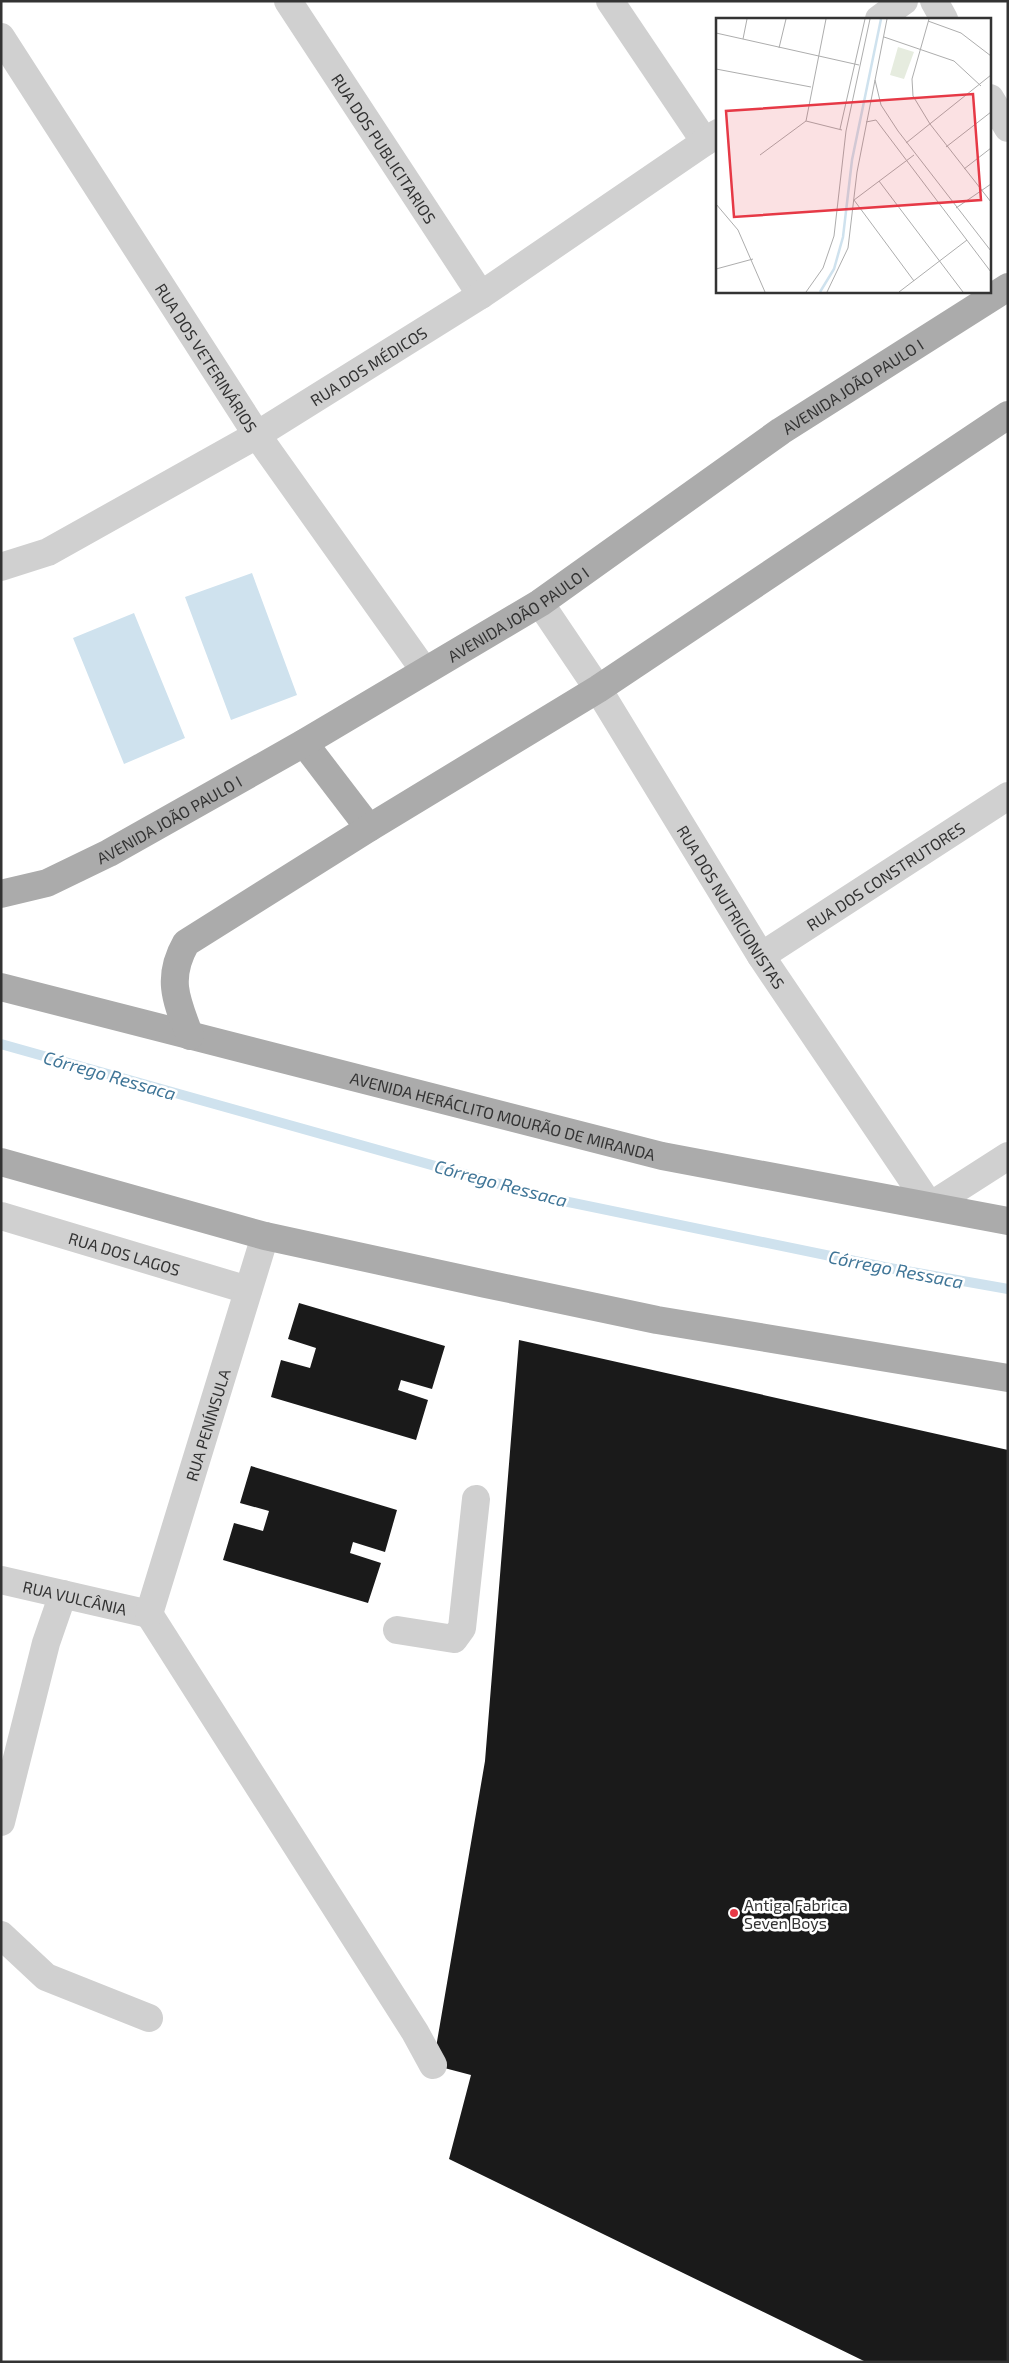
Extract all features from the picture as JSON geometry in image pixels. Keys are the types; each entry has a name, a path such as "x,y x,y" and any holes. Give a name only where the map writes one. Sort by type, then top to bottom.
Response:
{"main road":[{"name":"AVENIDA JOÃO PAULO I","path":"1,894 47,882 109,853 304,742 540,603 782,431 1008,287"},
{"path":"190,1036 178,1006 173,980 177,959 186,943 368,828 598,689 1008,415"},
{"path":"304,742 368,828"},
{"name":"AVENIDA HERÁCLITO MOURÃO DE MIRANDA","path":"1,987 662,1156 1008,1221"},
{"path":"1,1162 265,1236 657,1320 1008,1378"}],"street":[{"name":"RUA DOS PUBLICITARIOS","path":"288,1 481,295"},
{"path":"610,1 711,137"},
{"path":"880,18 904,1"},
{"path":"934,1 943,18"},
{"name":"RUA DOS VETERINÁRIOS","path":"1,37 258,435 424,670"},
{"path":"992,101 1008,128"},
{"name":"RUA DOS MÉDICOS","path":"1,567 48,552 258,435 481,295 711,137"},
{"name":"RUA DOS NUTRICIONISTAS","path":"540,603 598,689 761,956 930,1206"},
{"name":"RUA DOS CONSTRUTORES","path":"761,956 1008,796"},
{"path":"930,1206 1008,1156"},
{"name":"RUA DOS LAGOS","path":"1,1216 248,1290"},
{"name":"RUA PENÍNSULA","path":"149,1614 265,1236"},
{"path":"397,1630 454,1639 462,1628 476,1499"},
{"name":"RUA VULCÂNIA","path":"1,1580 149,1614"},
{"path":"1,1822 46,1643 63,1594"},
{"path":"149,1614 409,2024 433,2066"},
{"path":"1,1935 46,1977 149,2018"}],"water":[{"path":"252,573 297,695 231,720 185,597"},
{"path":"134,613 185,738 124,764 73,638"}],"building":[{"path":"299,1303 445,1346 432,1389 401,1380 398,1390 428,1400 416,1440 271,1397 281,1360 310,1368 316,1348 288,1339"},
{"name":"Antiga Fabrica Seven Boys","path":"519,1340 1008,1450 1008,2362 866,2362 449,2159 471,2075 433,2065 485,1761"},
{"path":"251,1466 397,1510 385,1552 353,1542 350,1553 381,1563 368,1603 223,1560 234,1523 263,1531 269,1511 240,1503"}],"waterway":[{"name":"Córrego Ressaca","path":"1,1044 549,1198 884,1267 1008,1289"}],"place":[{"name":"Antiga Fabrica Seven Boys","path":"734,1913"}]}
